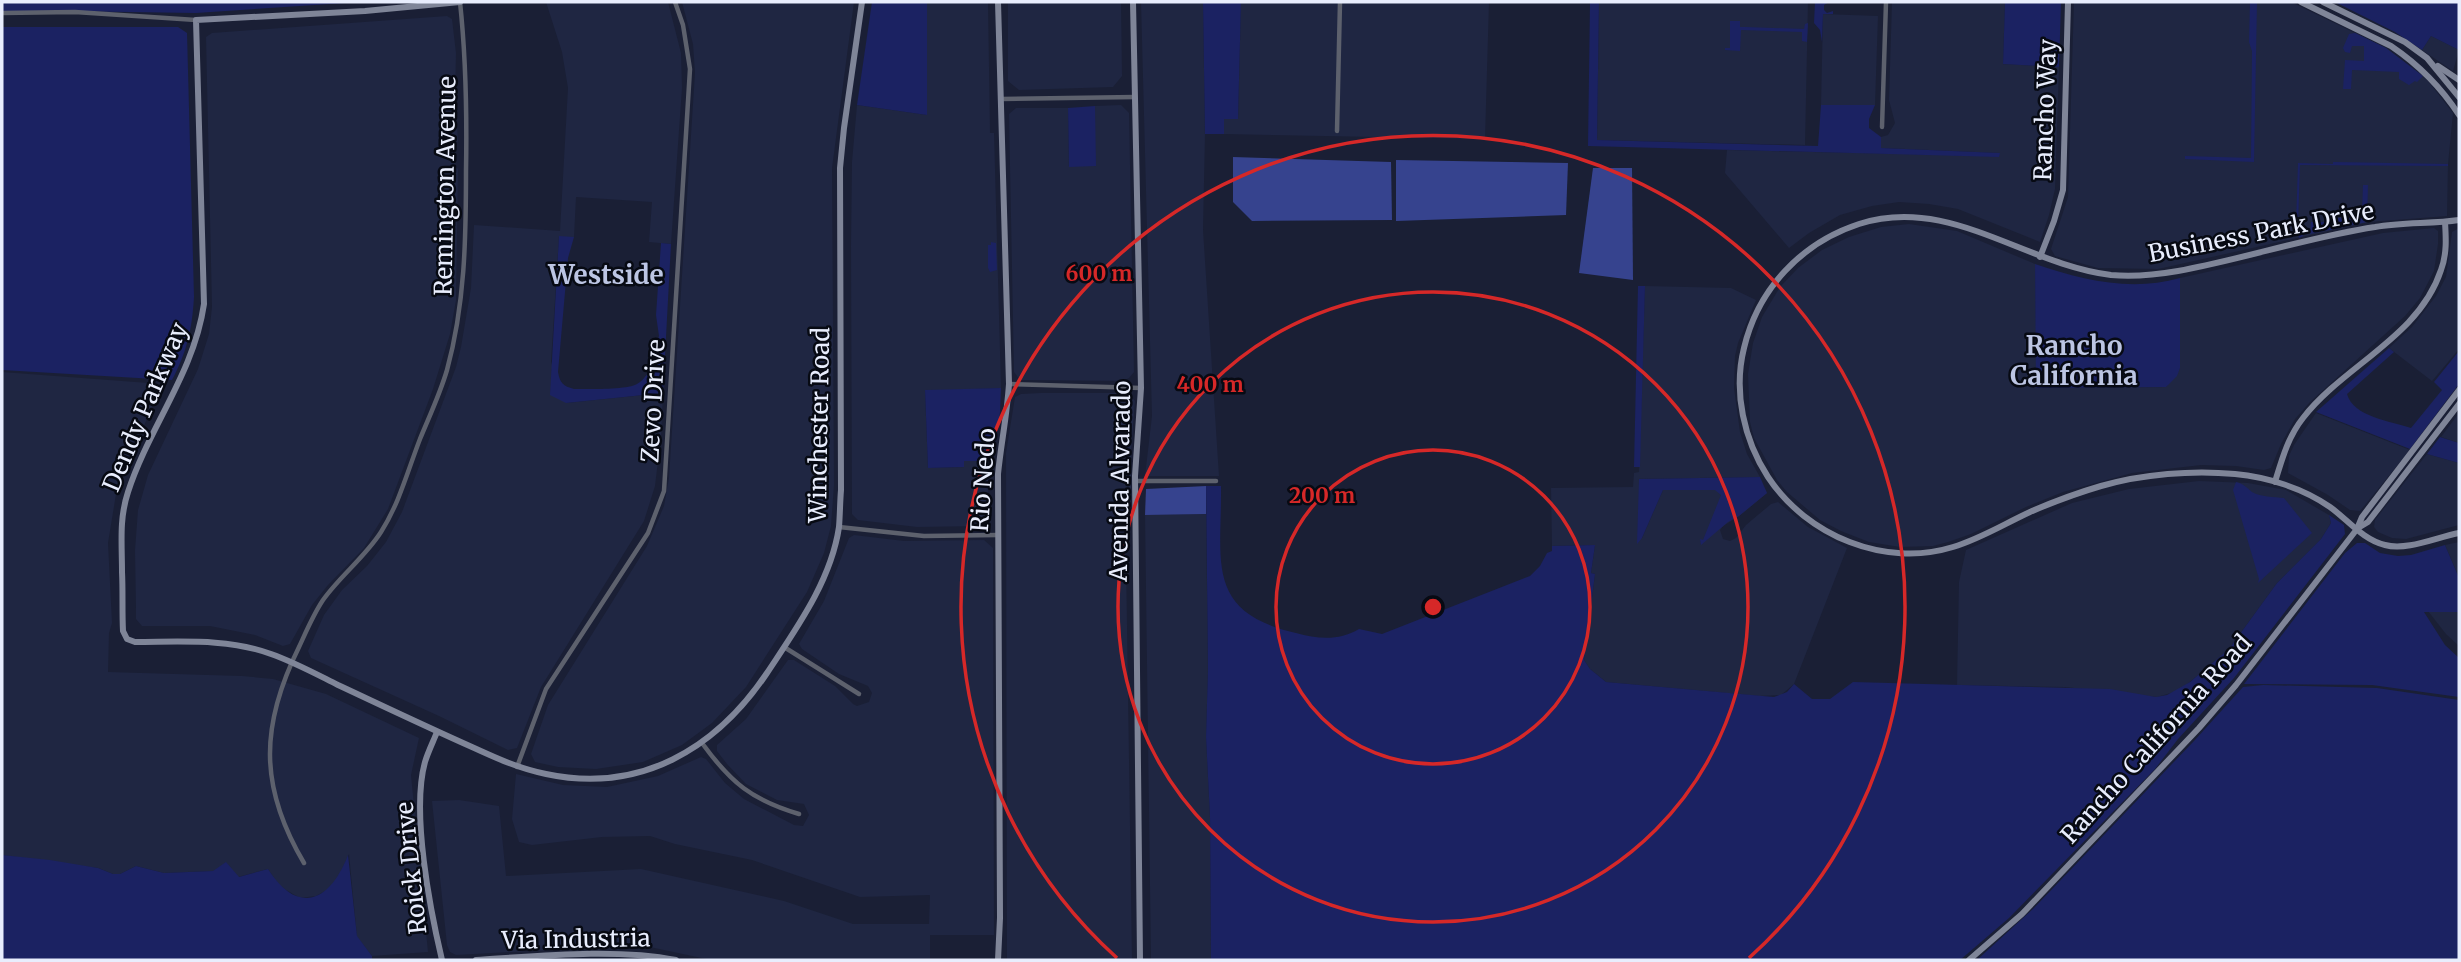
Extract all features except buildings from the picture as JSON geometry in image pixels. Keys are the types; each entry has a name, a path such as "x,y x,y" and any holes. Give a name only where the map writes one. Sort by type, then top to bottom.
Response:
{"street":[{"path":"2,13 75,12 196,20 365,11 460,2"},
{"name":"Remington Avenue","path":"304,863 280,816 272,782 269,753 275,709 291,662 324,598 365,554 387,521 446,372 460,312 466,257 465,41 460,2"},
{"name":"Zevo Drive","path":"517,767 546,689 648,533 664,491 690,69 683,25 675,2"},
{"name":"Winchester Road","path":"127,639 135,642 231,643 248,647 291,662 517,767 558,776 610,777 656,766 702,743 746,703 784,647 816,593 827,569 839,527 841,168 862,2"},
{"name":"Rio Nedo","path":"998,2 1009,384 998,474 998,960"},
{"name":"Avenida Alvarado","path":"1133,2 1141,388 1135,481 1140,960"},
{"path":"1337,131 1340,2"},
{"path":"1882,127 1886,2"},
{"name":"Rancho Way","path":"2040,257 2063,190 2068,2"},
{"path":"2301,2 2404,55 2443,91 2459,115"},
{"path":"2323,2 2405,42 2459,80"},
{"name":"Dendy Parkway","path":"127,639 122,631 121,535 125,501 141,459 188,364 198,337 204,304 196,20"},
{"path":"2427,58 2459,97"},
{"path":"1001,100 1135,97"},
{"name":"Business Park Drive","path":"2459,220 2376,227 2153,276 2111,275 2069,266 1955,222 1919,217 1865,222 1819,243 1789,267 1771,288 1752,323 1743,350 1740,392 1748,436 1756,456 1776,488 1793,507 1827,532 1852,543 1894,552 1925,552 1949,548 1973,540 2031,512 2102,486 2142,477 2182,474 2235,474 2275,482 2321,501 2375,542 2397,547 2459,533"},
{"path":"2275,482 2286,444 2303,418 2327,393 2398,332 2434,288 2446,248 2445,222"},
{"path":"1009,384 1141,388"},
{"name":"Rancho California Road","path":"1969,960 2022,914 2199,729 2357,529 2362,517 2459,390"},
{"name":"Rancho California Road","path":"2357,529 2368,522 2459,404"},
{"path":"1135,481 1216,481"},
{"path":"839,527 916,535 998,535"},
{"path":"784,647 859,694"},
{"name":"Roick Drive","path":"437,732 425,761 421,809 430,905 442,960"},
{"path":"702,743 720,768 754,797 799,814"},
{"name":"Via Industria","path":"476,960 605,954 637,954 676,960"}],"shaded area":[{"path":"2,2 360,2 196,13 2,12"},
{"path":"546,2 668,2 681,53 682,88 671,244 649,242 652,202 576,197 574,237 559,237 551,362 566,403 663,393 661,436 655,486 644,521 541,687 517,748 508,750 311,658 308,651 324,615 342,590 367,566 386,542 402,512 456,367 471,288 474,225 560,231 568,88 562,52"},
{"path":"682,2 854,2 832,168 834,485 831,526 824,553 807,592 746,687 712,723 682,745 643,762 596,769 558,767 535,762 531,754 548,705 647,546 664,506 669,478 695,73 693,44"},
{"path":"872,2 927,2 927,115 857,105"},
{"path":"927,2 988,2 990,133 994,133 1001,388 925,391 928,468 964,467 964,461 989,461 987,519 981,526 917,527 858,520 852,514 852,162 857,105 927,115"},
{"path":"1008,2 1121,2 1122,76 1113,87 1019,90 1008,81"},
{"path":"1141,2 1203,2 1203,230 1219,476 1145,476 1152,416"},
{"path":"1203,2 1241,2 1238,119 1224,119 1224,134 1205,134"},
{"path":"1241,2 1489,2 1485,139 1224,134 1223,119 1238,118"},
{"path":"1590,2 1599,2 1597,140 1818,146 1821,105 1875,105 1869,119 1869,128 1881,137 1881,148 2000,153 1999,157 1588,146"},
{"path":"1599,2 1808,2 1805,145 1597,140"},
{"path":"1815,2 1829,2 1824,5 1824,10 1827,13 1833,11 1833,14 1823,14 1822,42 1820,30 1814,23"},
{"path":"1892,2 2005,2 2003,64 2059,67 2055,189 2040,242 1958,209 1899,202 1840,215 1789,248 1725,173 1727,150 1999,156 1999,153 1881,148 1881,137 1888,135 1895,123 1889,100"},
{"path":"2005,2 2061,2 2059,67 2003,64"},
{"path":"2074,2 2291,2 2386,48 2428,81 2453,113 2447,216 2369,222 2158,269 2098,268 2055,256 2051,249 2068,197"},
{"path":"2250,2 2257,2 2254,162 2185,159 2185,156 2251,158"},
{"path":"2335,2 2459,2 2459,50 2431,36 2422,50 2395,32"},
{"path":"1823,14 1878,16 1875,105 1821,105"},
{"path":"447,16 452,19 456,53 456,300 450,334 433,389 388,509 364,548 312,605 290,644 283,646 255,635 210,626 142,626 136,619 135,550 138,510 148,475 198,369 209,334 212,307 206,37 212,33"},
{"path":"1730,21 1740,21 1740,27 1804,29 1808,23 1807,42 1802,41 1802,32 1741,30 1740,51 1725,50 1730,48"},
{"path":"2,27 178,27 187,33 194,297 188,340 172,380 2,370"},
{"path":"2355,33 2386,48 2423,76 2409,85 2399,79 2399,72 2352,70 2351,89 2343,89 2345,60 2364,61 2364,46 2352,46 2350,53 2343,48 2349,34"},
{"path":"2431,36 2459,50 2453,71 2422,50"},
{"path":"1121,105 1129,113 1134,372 1123,381 1020,380 1014,372 1009,114 1016,108 1068,108 1069,166 1095,166 1095,106"},
{"path":"1095,106 1096,166 1069,167 1068,108"},
{"path":"2298,163 2448,166 2300,165 2298,224 2303,236 2299,238 2296,225"},
{"path":"2363,185 2368,185 2367,222 2310,234 2311,222 2325,222 2326,219 2350,217 2350,213 2362,213"},
{"path":"1909,224 1957,231 2035,264 2037,388 2166,387 2180,368 2180,278 2383,233 2434,228 2438,231 2438,244 2434,271 2420,298 2405,316 2310,402 2295,419 2271,468 2264,470 2201,465 2132,473 2063,492 1948,542 1933,546 1900,547 1869,542 1841,531 1820,520 1787,492 1777,480 1754,438 1750,422 1748,374 1753,343 1762,317 1780,287 1798,268 1822,250 1849,237 1881,227"},
{"path":"2459,228 2459,349 2432,381 2389,348 2412,327 2436,296 2446,277 2452,232"},
{"path":"559,236 574,237 568,258 558,372 563,384 574,389 632,386 657,365 656,346 659,336 656,315 661,243 671,244 663,393 566,403 550,395"},
{"path":"991,242 996,243 997,270 990,272 988,245 991,245"},
{"path":"2035,264 2089,279 2125,284 2180,278 2180,368 2177,376 2166,387 2036,388"},
{"path":"1638,286 1645,286 1640,467 1634,467"},
{"path":"1645,286 1731,288 1756,300 1738,343 1734,388 1740,432 1747,454 1760,477 1639,479 1642,538 1663,490 1765,489 1767,493 1723,526 1720,530 1723,539 1730,541 1736,538 1746,525 1771,504 1778,502 1808,527 1847,548 1794,684 1781,695 1759,696 1606,682 1590,669 1584,660 1595,574 1591,573 1595,545 1552,546 1551,488 1633,487 1634,473 1639,472"},
{"path":"2389,348 2394,352 2347,394 2351,402 2365,413 2411,428 2442,390 2434,382 2459,351 2459,384 2410,449 2316,412"},
{"path":"2,372 162,384 117,488 108,543 112,623 109,633 108,672 273,679 326,694 419,738 411,775 428,952 372,956 357,937 349,854 338,879 329,889 316,896 300,898 279,886 268,869 238,877 213,871 164,873 136,866 120,874 113,874 98,868 2,855"},
{"path":"1001,388 993,461 964,461 964,467 928,468 925,390"},
{"path":"1041,393 1128,393 1135,401 1131,491 1125,491 1132,960 1007,960 1006,453 1015,397"},
{"path":"2459,412 2459,443 2441,437"},
{"path":"2316,413 2410,450 2360,511 2350,510 2288,473 2289,456 2294,445"},
{"path":"2440,437 2459,443 2459,463 2427,454"},
{"path":"2427,454 2459,463 2459,525 2406,539 2392,538 2378,532 2374,527 2375,520"},
{"path":"1760,477 1767,493 1701,545 1700,539 1703,540 1721,495 1715,490 1663,490 1637,544 1639,479"},
{"path":"2199,481 2248,483 2286,490 2329,515 2331,523 2321,539 2277,583 2218,660 2178,691 2157,697 2065,687 1957,685 1959,582 1966,550 2072,503 2129,489"},
{"path":"2236,482 2256,494 2284,498 2312,533 2258,583 2233,490"},
{"path":"1206,486 1221,486 1220,538 1224,580 1232,597 1246,612 1266,624 1320,638 1344,636 1359,629 1382,634 1530,576 1547,553 1552,551 1552,546 1595,545 1591,573 1595,574 1584,660 1590,669 1606,682 1774,697 1787,692 1794,684 1812,699 1830,699 1853,682 2110,689 2156,697 2167,695 2190,682 2229,649 2277,583 2321,539 2331,523 2329,515 2344,525 2345,534 2234,678 2178,739 2155,769 2009,918 1960,960 1211,960 1210,817 1206,737"},
{"path":"1206,514 1206,737 1210,817 1211,960 1151,960 1145,515"},
{"path":"854,535 904,541 984,540 993,548 994,935 930,935 930,960 711,960 650,947 625,946 456,955 450,952 447,945 432,801 459,800 499,806 506,876 641,869 784,901 853,924 929,924 930,895 860,897 752,860 650,836 602,837 532,845 519,842 512,819 516,774 563,785 607,787 658,776 701,757 744,799 794,825 803,826 809,815 804,804 777,800 746,784 717,751 717,745 746,719 788,660 794,660 835,686 853,704 857,706 869,702 872,693 868,686 839,674 802,649 799,644 824,601 849,538"},
{"path":"2459,542 2459,578 2445,545"},
{"path":"2357,543 2365,543 2380,553 2398,556 2445,545 2459,578 2459,612 2424,612 2445,645 2459,658 2459,697 2372,685 2244,684 2345,553"},
{"path":"2428,611 2459,612 2459,646 2446,634"},
{"path":"2263,685 2377,688 2459,700 2459,960 1977,960 2034,908 2243,687"},
{"path":"2,855 98,868 113,874 120,874 136,866 164,873 213,871 226,862 239,877 268,869 279,884 302,898 323,892 332,884 348,855 357,936 372,956 372,960 2,960"}],"water":[{"path":"1233,157 1391,162 1392,220 1252,221 1233,202"},
{"path":"1396,160 1568,163 1566,215 1396,221"},
{"path":"1593,168 1632,168 1633,280 1579,273"},
{"path":"1206,486 1206,514 1145,515 1146,489"}],"district":[{"name":"Westside","path":"606,274"},
{"name":"Rancho California","path":"2074,360"}]}
